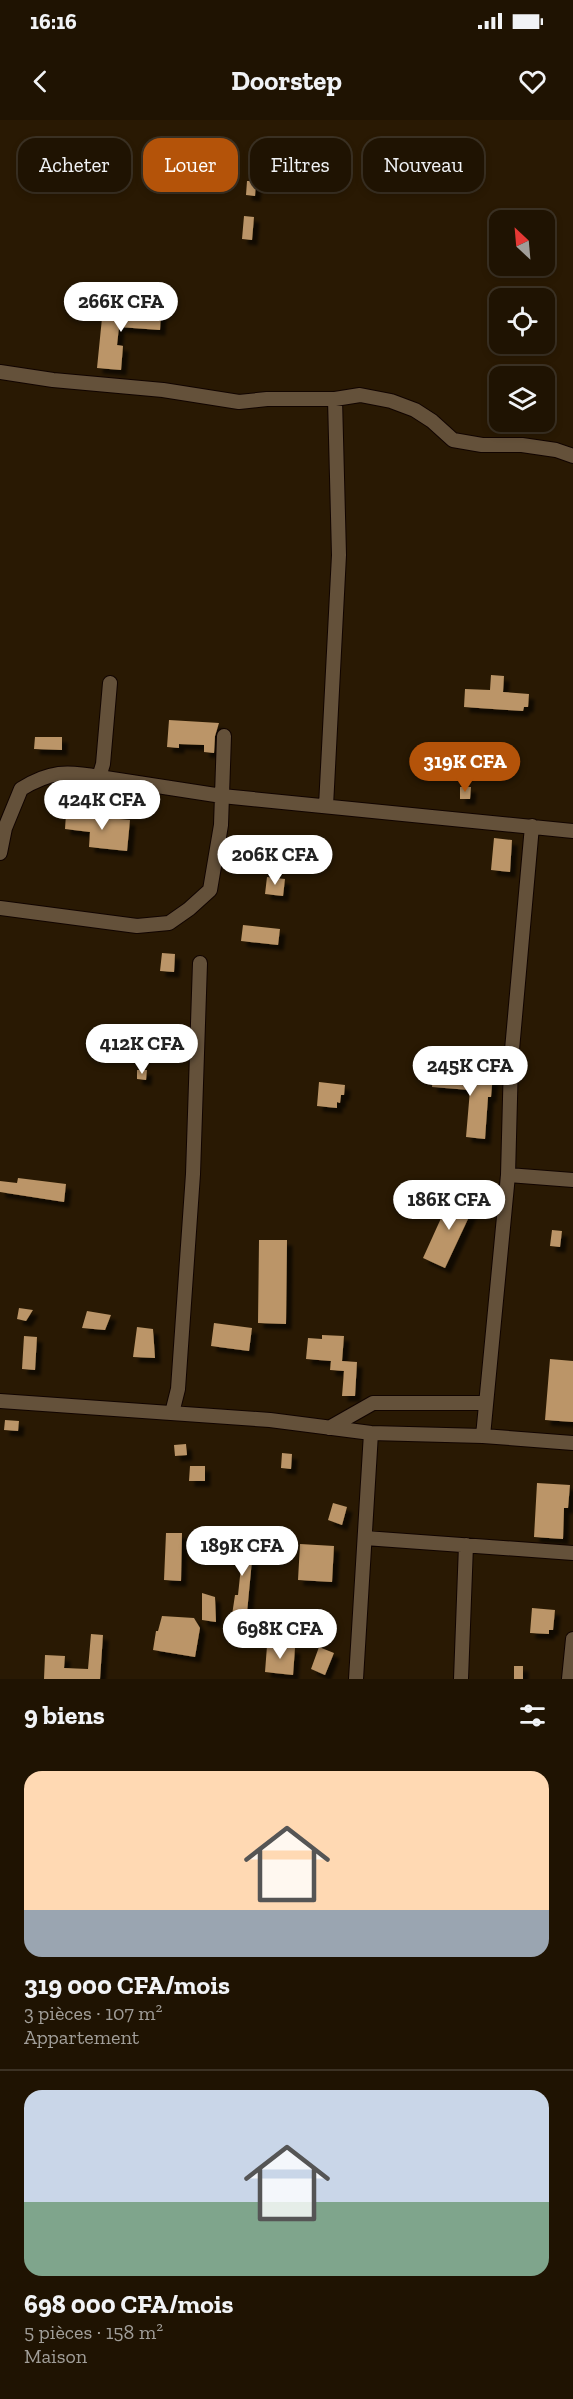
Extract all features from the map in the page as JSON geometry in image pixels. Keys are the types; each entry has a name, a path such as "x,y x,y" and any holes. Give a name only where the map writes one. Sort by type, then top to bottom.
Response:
{"street":[{"path":"0,372 53,380 154,389 239,402 267,399 335,399 360,395 391,401 415,410 432,421 453,440 462,443 522,445 556,450 573,456"},
{"path":"326,806 339,555 334,435 335,399"},
{"path":"99,777 103,764 110,683"},
{"path":"0,908 137,926 169,923 210,890 221,825 224,736"},
{"path":"0,853 5,828 21,789 53,774 71,772 222,796 573,831"},
{"path":"483,1436 508,1174 511,1061 532,826"},
{"path":"172,1413 178,1389 193,1174 200,963"},
{"path":"508,1174 573,1180"},
{"path":"0,1401 270,1420 371,1433 483,1436 573,1443"},
{"path":"329,1428 373,1403 486,1403"},
{"path":"356,1679 371,1433"},
{"path":"365,1538 573,1553"},
{"path":"460,1679 465,1545"},
{"path":"569,1679 573,1639"}],"building":[{"path":"247,181 250,181 250,192 255,192 255,196 246,195"},
{"path":"244,216 254,217 252,240 242,239"},
{"path":"103,308 161,312 160,330 119,327 117,345 123,346 121,370 97,368"},
{"path":"491,675 504,676 503,692 529,694 528,707 524,707 523,711 464,707 465,689 490,690"},
{"path":"169,720 219,723 215,736 214,753 204,752 204,745 179,744 179,748 167,747"},
{"path":"35,737 62,737 62,750 34,749"},
{"path":"460,787 471,787 470,799 460,799"},
{"path":"66,814 130,820 127,851 89,847 90,832 65,829"},
{"path":"494,838 512,840 510,872 491,870"},
{"path":"267,877 285,879 283,896 265,894"},
{"path":"243,925 280,929 278,945 241,941"},
{"path":"162,953 175,954 174,972 160,971"},
{"path":"435,1064 447,1065 445,1079 468,1081 469,1073 493,1074 491,1097 488,1097 485,1139 466,1137 470,1090 432,1087"},
{"path":"137,1070 147,1070 146,1080 137,1079"},
{"path":"319,1082 345,1085 344,1095 341,1095 340,1103 337,1102 337,1108 317,1106"},
{"path":"18,1178 66,1184 64,1202 0,1192 0,1181 17,1183"},
{"path":"452,1194 475,1204 445,1268 423,1258"},
{"path":"552,1230 562,1231 560,1247 550,1246"},
{"path":"259,1240 287,1240 286,1324 258,1323"},
{"path":"19,1308 33,1310 26,1321 17,1319"},
{"path":"87,1311 111,1315 105,1330 82,1328"},
{"path":"214,1323 252,1328 249,1351 211,1346"},
{"path":"137,1327 153,1329 155,1358 133,1357"},
{"path":"322,1335 344,1336 342,1361 357,1362 355,1396 342,1396 344,1371 330,1370 331,1361 306,1359 308,1338 322,1339"},
{"path":"24,1336 37,1337 35,1370 22,1369"},
{"path":"550,1359 573,1361 573,1422 545,1420"},
{"path":"5,1420 19,1421 18,1431 4,1430"},
{"path":"186,1444 187,1455 175,1456 174,1445"},
{"path":"282,1453 292,1454 291,1469 281,1468"},
{"path":"190,1466 205,1466 205,1481 189,1481"},
{"path":"537,1483 570,1485 568,1508 564,1508 563,1539 534,1537"},
{"path":"333,1503 347,1507 342,1525 328,1520"},
{"path":"166,1533 182,1533 181,1581 164,1580"},
{"path":"225,1536 254,1539 246,1623 231,1622 235,1595 238,1595 243,1548 224,1546"},
{"path":"300,1544 334,1546 332,1582 298,1580"},
{"path":"202,1593 215,1597 216,1622 202,1620"},
{"path":"532,1608 555,1610 553,1630 549,1630 549,1634 530,1633"},
{"path":"162,1616 194,1618 200,1628 195,1657 153,1650 156,1631 158,1631"},
{"path":"91,1634 103,1635 100,1679 44,1679 45,1655 65,1656 64,1668 88,1669"},
{"path":"267,1646 295,1648 293,1675 265,1672"},
{"path":"319,1647 334,1653 325,1675 311,1669"},
{"path":"514,1666 523,1666 523,1679 514,1679"}]}
